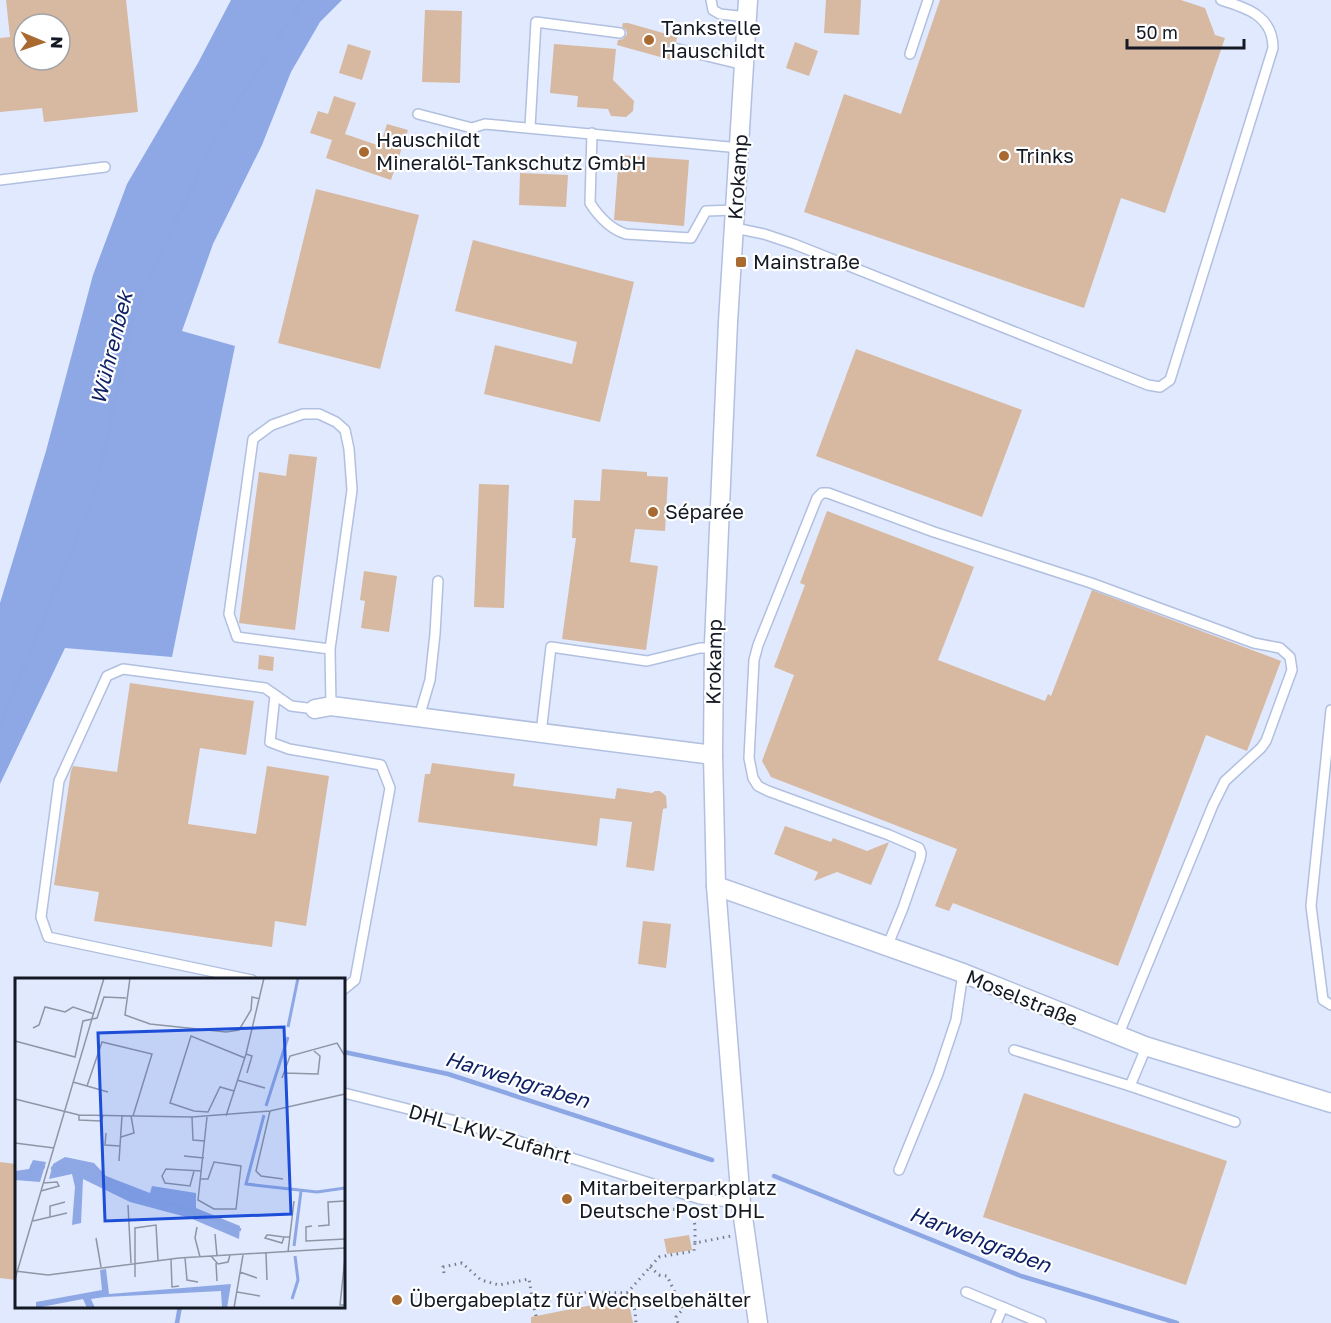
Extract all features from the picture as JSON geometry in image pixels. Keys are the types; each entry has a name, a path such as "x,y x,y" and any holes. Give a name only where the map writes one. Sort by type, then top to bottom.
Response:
{"street":[{"name":"Krokamp","path":"747,9 728,322 714,648 713,755 716,886 741,1203 758,1323"},
{"path":"323,708 419,717 713,755"},
{"name":"Moselstraße","path":"716,886 963,974 1145,1046 1331,1103"}],"lane":[{"path":"711,0 713,10 720,14 747,9"},
{"path":"910,54 928,0"},
{"path":"592,133 590,203 607,225 615,231 626,234 692,238 706,211 735,219 764,234 1137,381 1160,387 1170,380 1273,48 1273,38 1259,16 1221,0"},
{"path":"530,127 536,22 620,33"},
{"path":"674,48 744,65"},
{"path":"418,114 472,128 485,124 530,127 740,148"},
{"path":"0,180 105,167"},
{"path":"243,978 48,937 40,916 59,781 107,676 123,669 265,688 291,706 323,708 352,490 345,430 336,422 319,414 303,414 272,424 253,439 228,614 237,637 330,649"},
{"path":"887,947 921,859 919,848 758,786 753,778 749,758 754,660 817,498 822,493 828,493 974,545 1091,583 1254,643 1280,648 1290,657 1292,670 1271,730 1261,748 1225,781 1212,805 1118,1036"},
{"path":"419,717 430,680 438,581"},
{"path":"541,733 551,647 647,661 700,648 714,648"},
{"path":"275,695 270,742 289,749 381,765 390,788 355,980 345,987"},
{"path":"1331,710 1311,906 1323,1000 1331,1005"},
{"path":"899,1170 938,1074 956,1020 963,974"},
{"path":"1130,1086 1145,1046"},
{"path":"1014,1050 1235,1122"},
{"name":"DHL LKW-Zufahrt","path":"345,1093 452,1120 700,1199 741,1203"},
{"path":"966,1292 1041,1323"},
{"path":"996,1323 1003,1307"}],"path":[{"path":"627,1293 659,1257 694,1251 693,1214 680,1209 649,1210"},
{"path":"695,1243 745,1234"},
{"path":"444,1273 443,1266 462,1263 480,1280 499,1285 529,1279 536,1316"},
{"path":"650,1267 659,1275 667,1276 683,1308 676,1317 678,1323"},
{"path":"533,1303 588,1292 627,1293 632,1300 636,1323"}],"shaded area":[{"path":"231,0 342,0 320,22 291,72 262,145 213,244 182,331 235,346 172,657 65,648 0,784 0,603 46,451 93,275 127,184 198,63"}],"building":[{"path":"6,0 126,0 138,112 44,122 42,108 0,112 0,38 10,37"},
{"path":"826,0 861,0 859,35 824,33"},
{"name":"Trinks","path":"940,0 1181,0 1205,8 1215,35 1225,38 1165,213 1121,198 1084,308 804,212 844,94 901,114"},
{"path":"425,10 462,11 460,83 422,82"},
{"path":"623,23 677,37 676,42 668,46 672,55 671,60 617,45 618,40 623,39 627,34 622,27"},
{"path":"795,42 818,51 809,76 786,68"},
{"path":"348,44 371,51 362,80 339,73"},
{"path":"554,44 616,49 613,80 634,101 633,111 626,117 611,116 608,109 577,107 578,96 550,93"},
{"name":"Hauschildt Mineralöl-Tankschutz GmbH","path":"334,96 356,103 345,134 380,146 387,124 408,130 391,180 326,158 332,140 310,133 318,111 328,114"},
{"path":"619,155 689,160 684,226 614,220"},
{"path":"520,173 568,175 566,207 519,205"},
{"path":"316,189 419,215 380,369 278,343"},
{"path":"473,240 634,282 600,422 484,394 495,345 572,364 577,342 455,311"},
{"path":"856,349 1022,410 982,517 816,456"},
{"path":"289,454 317,457 295,630 239,623 259,472 286,476"},
{"path":"602,469 647,472 647,476 668,477 665,531 635,529 630,562 658,566 646,650 562,639 576,538 572,538 574,500 600,501"},
{"path":"479,484 509,485 504,608 474,607"},
{"path":"827,511 974,567 938,660 1045,701 1048,694 1051,696 1092,590 1281,661 1247,751 1206,735 1118,966 953,903 949,911 935,906 957,849 771,777 762,761 794,675 774,667 805,585 800,583"},
{"path":"364,571 397,576 389,632 361,628 365,601 360,600"},
{"path":"259,655 274,657 273,671 258,669"},
{"path":"130,683 254,701 246,755 200,748 188,824 256,834 267,766 329,776 306,926 275,921 272,947 94,921 99,892 54,885 71,771 73,766 117,772"},
{"path":"432,763 515,774 513,786 615,799 617,788 652,793 660,791 666,796 667,808 663,809 654,871 626,867 632,822 600,818 597,846 418,822 425,774 430,774"},
{"path":"785,826 831,842 833,838 867,851 889,842 871,885 837,872 814,881 818,872 774,854"},
{"path":"643,921 671,924 666,968 638,964"},
{"path":"1024,1093 1227,1161 1186,1285 983,1217"},
{"path":"0,1162 15,1164 15,1280 0,1278"},
{"path":"689,1235 692,1250 667,1254 664,1239"},
{"path":"628,1298 633,1323 531,1323 531,1317"}],"waterway":[{"name":"Wührenbek","path":"0,725 95,494 135,309 214,139 303,0"},
{"name":"Harwehgraben","path":"345,1052 448,1074 712,1160"},
{"name":"Harwehgraben","path":"774,1176 1021,1276 1177,1323"},
{"name":"Harwehgraben","path":"177,1323 180,1308"}],"place":[{"name":"Tankstelle Hauschildt","path":"649,40"},
{"name":"Hauschildt Mineralöl-Tankschutz GmbH","path":"364,152"},
{"name":"Trinks","path":"1004,156"},
{"name":"Mainstraße","path":"741,262"},
{"name":"Séparée","path":"653,512"},
{"name":"Mitarbeiterparkplatz Deutsche Post DHL","path":"567,1199"},
{"name":"Übergabeplatz für Wechselbehälter","path":"397,1300"}]}
